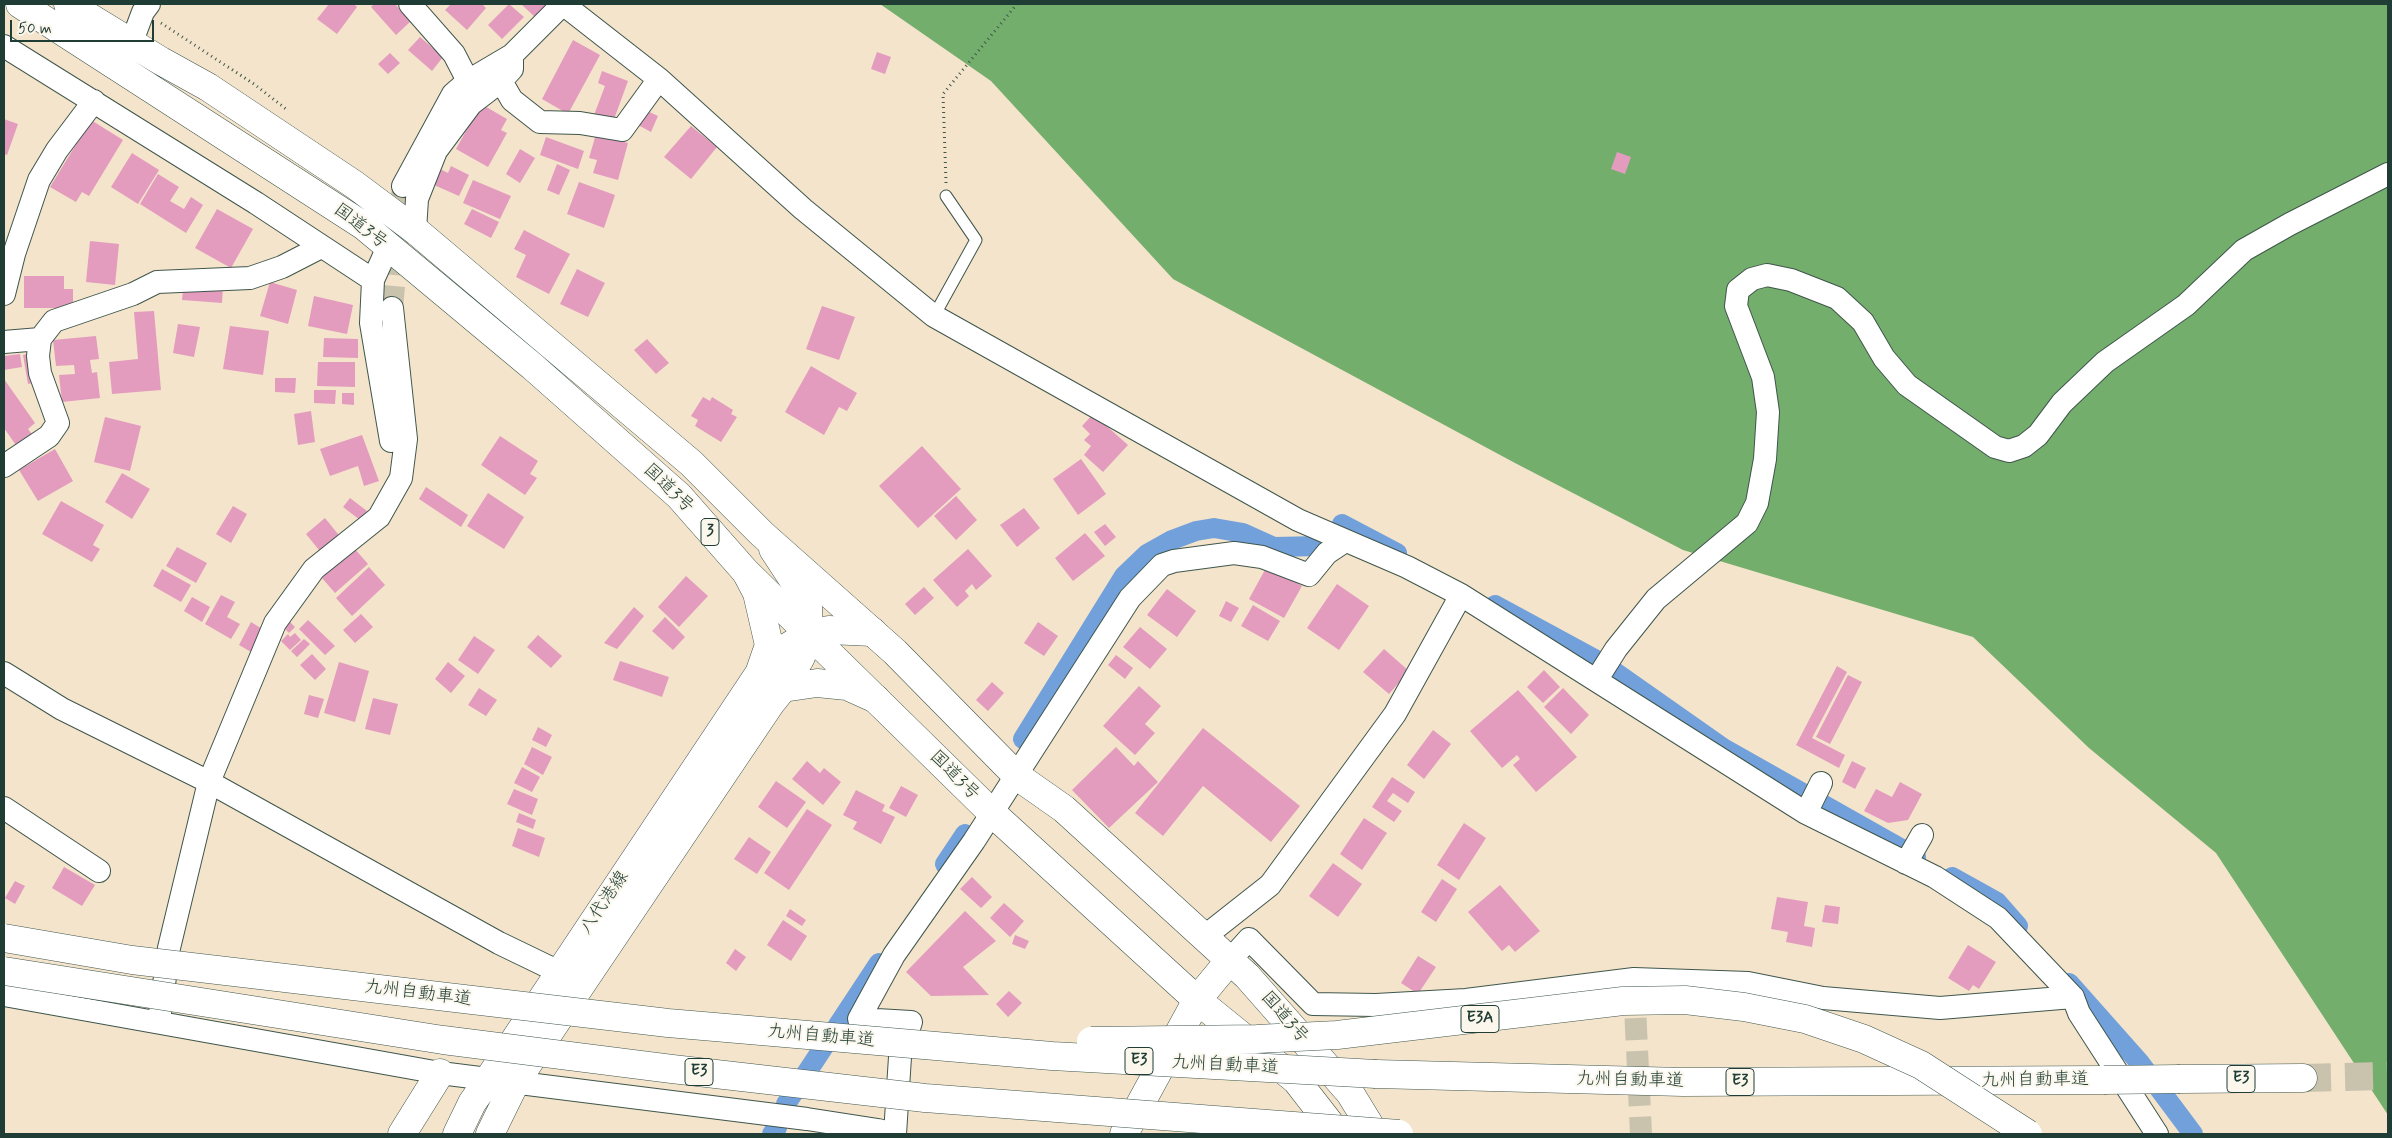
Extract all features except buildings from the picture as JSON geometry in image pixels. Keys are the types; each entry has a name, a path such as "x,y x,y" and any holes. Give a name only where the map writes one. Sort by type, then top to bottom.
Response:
{"main road":[{"name":"国道3号","path":"20,4 356,220 532,366 679,496 745,571 991,812 1197,1000 1296,1080 1338,1134"},
{"name":"国道3号","path":"68,4 161,61 208,86 355,185 415,230 691,463 762,534 873,632 1017,776 1064,809 1238,968 1350,1093 1375,1134"},
{"path":"83,4 208,86"},
{"path":"4,10 340,222 382,242"},
{"name":"八代港線","path":"490,1134 515,1083 771,702 784,688 801,657 809,634 808,607 794,581 762,534"},
{"name":"八代港線","path":"745,571 756,593 769,644 758,675"},
{"name":"八代港線","path":"457,1134 472,1104 758,675 776,654 809,634 829,630 873,632"},
{"path":"784,688 817,683 848,686 876,699"},
{"name":"九州自動車道","path":"4,938 132,960 668,1023 1052,1056 1376,1074 1683,1082 2303,1078"},
{"path":"1124,1134 1197,1000 1238,968 1366,1098 1393,1134"},
{"name":"E3","path":"4,971 442,1040 925,1098 1399,1134"},
{"name":"E3A","path":"902,1044 1257,1040 1402,1028 1623,1001 1684,1000 1744,1007 1805,1019 1864,1039 1921,1065 2028,1134"},
{"path":"402,1134 440,1073"},
{"path":"925,1098 1019,1115 1210,1134"}],"street":[{"path":"134,36 143,12 149,4"},
{"path":"410,4 454,54 468,81"},
{"path":"403,186 453,94 468,81 512,54 563,4 659,79 803,209 934,316 1298,520 1407,568 1461,595 1597,679 1806,813 1964,894 1998,918 2072,997 2079,1013 2157,1134"},
{"path":"4,46 256,203 373,280"},
{"path":"415,230 417,199 436,150 471,104 501,81 512,69 512,54"},
{"path":"501,81 512,100 540,122 580,123 622,130 659,79"},
{"path":"4,294 14,254 39,180 57,150 94,101"},
{"path":"1597,679 1616,649 1656,600 1747,523 1757,504 1765,459 1768,412 1763,376 1736,306 1738,290 1752,279 1767,275 1791,280 1837,298 1864,322 1884,358 1907,386 1995,447 2009,451 2024,446 2038,435 2062,402 2105,362 2186,306 2244,250 2290,224 2388,174"},
{"path":"382,242 373,280 371,323 393,449 401,478"},
{"path":"4,466 49,436 58,423 40,373 38,356 40,339 54,321 133,294 157,282 250,278 282,267 321,247"},
{"path":"159,1021 169,948 210,782 275,623 314,568 379,517 401,478 406,440 392,308"},
{"path":"4,342 40,339"},
{"path":"4,995 159,1021 440,1073 800,1127 878,1130 894,1134 900,1056 912,1022 859,1019 894,954 974,841 1130,598 1162,565 1205,555 1234,552 1262,557 1309,575 1327,552 1345,541"},
{"path":"1204,937 1270,885 1396,714 1461,595"},
{"path":"4,673 62,709 210,782 482,934 559,972"},
{"path":"1806,813 1821,783"},
{"path":"4,808 99,871"},
{"path":"1906,863 1922,835"},
{"path":"1238,968 1249,939 1313,1004 1376,1005 1466,1000 1634,979 1748,983 1823,998 1940,1008 2072,997"}],"lane":[{"path":"934,316 976,240 946,196"}],"path":[{"path":"946,196 944,94 1017,4"}],"green space":[{"path":"880,4 2388,4 2388,1115 2216,853 2089,748 1973,637 1683,550 1515,463 1173,279 991,81"}],"waterway":[{"path":"1342,524 1397,553"},
{"path":"1023,739 1124,576 1147,554 1172,540 1196,531 1214,528 1243,533 1274,547 1320,546"},
{"path":"1495,605 1602,663 1723,748 1916,857"},
{"path":"945,864 965,834"},
{"path":"1952,877 1997,902 2018,926"},
{"path":"786,1104 879,963"},
{"path":"2069,983 2140,1063 2193,1134"},
{"path":"772,1134 777,1128"}],"tunnel":[{"path":"392,308 403,186"},
{"path":"1634,985 1641,1134"},
{"path":"2303,1078 2388,1076"}]}
